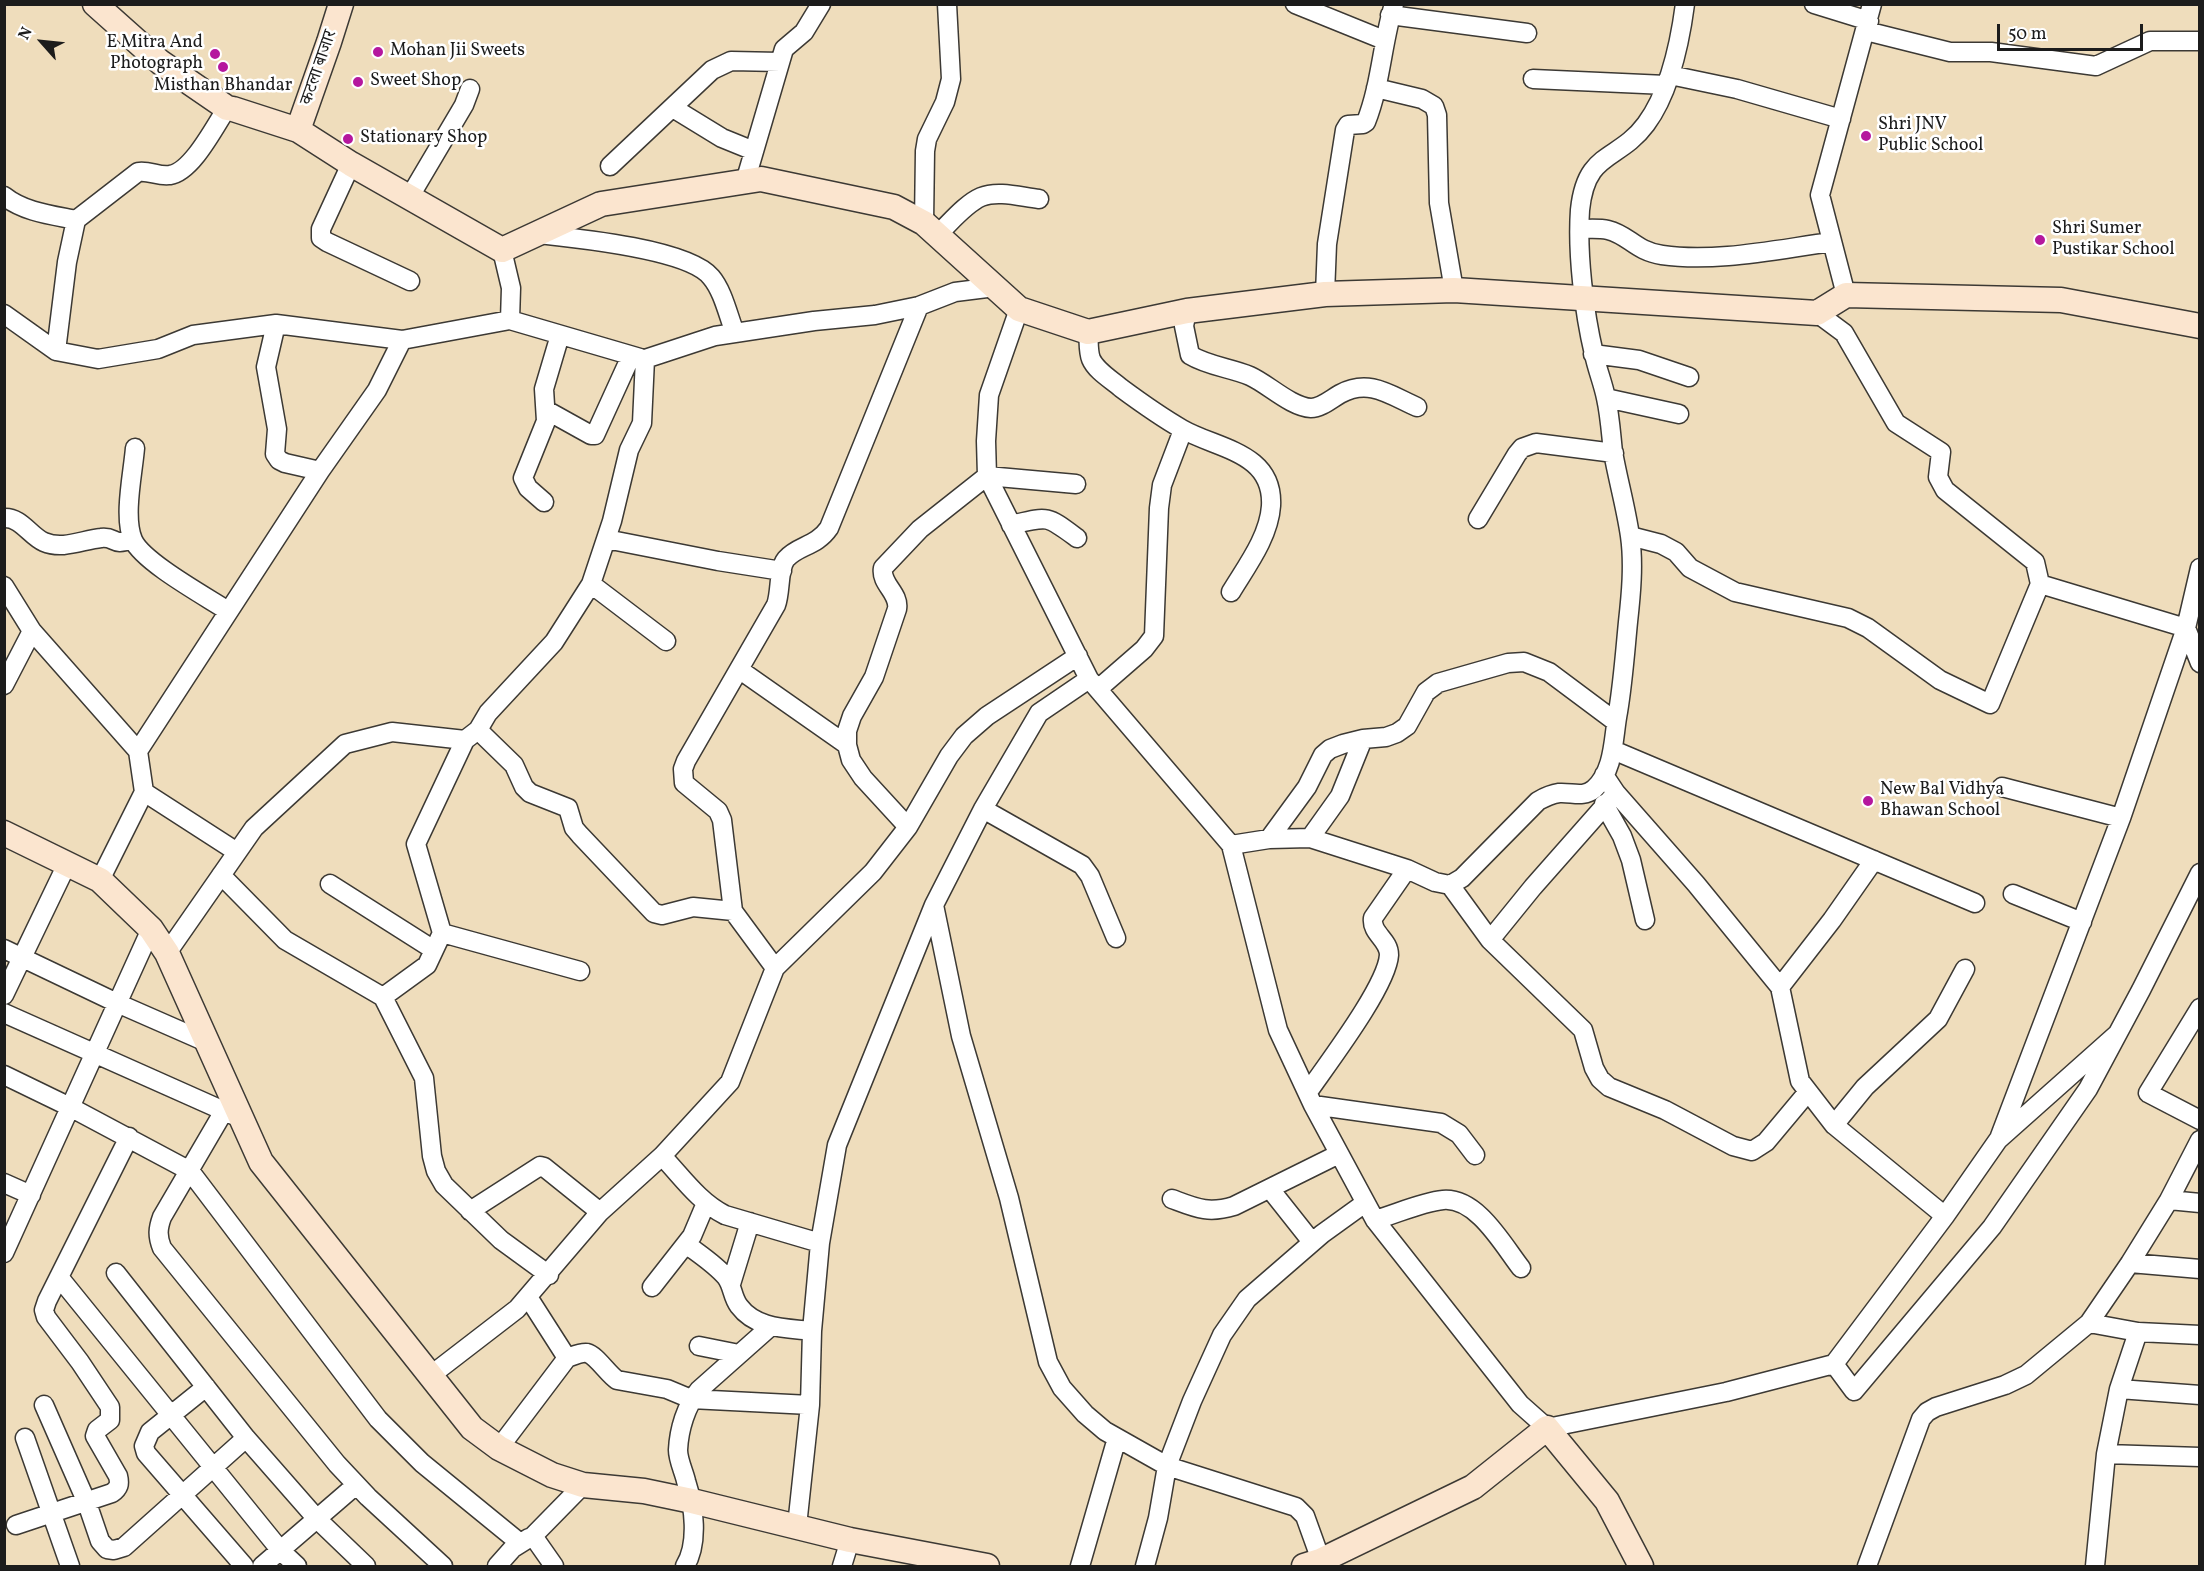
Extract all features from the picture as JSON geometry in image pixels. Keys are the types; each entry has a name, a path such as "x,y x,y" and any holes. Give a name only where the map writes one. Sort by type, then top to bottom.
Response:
{"street":[{"path":"95,4 160,62 227,108 297,130 409,198 502,250 511,288 510,320"},
{"name":"कटला बाजार","path":"297,130 329,42 340,4"},
{"path":"745,182 783,49 804,32 821,4"},
{"path":"930,229 925,152 927,139 945,102 951,79 947,4"},
{"path":"1295,4 1384,40"},
{"path":"1231,845 1269,839 1310,838 1407,869 1435,882 1450,885 1462,878 1538,801 1560,793 1577,795 1587,793 1595,788 1604,775 1613,750 1623,683 1631,589 1630,536 1606,399 1593,354 1584,297 1580,229 1582,201 1592,169 1601,160 1616,152 1646,124 1668,80 1679,43 1685,4"},
{"path":"1814,4 1869,19 1950,52 1991,52 2096,66 2150,41 2199,41"},
{"path":"1325,294 1328,244 1345,130 1348,125 1366,122 1376,88 1384,40 1392,10 1527,33"},
{"path":"1846,295 1820,195 1869,19"},
{"path":"610,166 712,70 731,62 780,62"},
{"path":"1533,78 1668,80 1737,89 1841,119"},
{"path":"409,198 464,105 470,88"},
{"path":"1376,88 1422,99 1434,106 1437,115 1439,203 1454,290"},
{"path":"56,351 67,262 76,220 138,172 163,176 179,173 192,160 227,108"},
{"path":"673,108 722,138 754,151"},
{"path":"351,164 321,229 321,237 327,242 410,281"},
{"path":"502,250 601,204 761,179 894,207 930,229 1019,309 1088,332 1187,311 1325,294 1454,290 1817,313 1844,333 1896,423 1941,452 1938,477 1945,490 2035,562 2040,584 1990,704 1940,680 1868,628 1848,618 1735,592 1690,568 1676,552 1661,544 1630,536"},
{"path":"930,229 983,196 999,194 1039,199"},
{"path":"4,196 12,203 27,209 76,220"},
{"path":"1580,229 1607,230 1622,236 1641,250 1671,256 1727,256 1832,242"},
{"path":"535,234 613,242 693,264 712,278 735,333"},
{"path":"4,314 56,351 98,359 158,349 193,335 276,324 402,340 510,320 638,358 715,336 814,321 876,315 919,306 955,292 995,287"},
{"path":"1817,313 1846,295 2061,300 2199,326"},
{"path":"775,968 734,911 722,820 718,811 684,783 683,770 686,761 776,605 786,558 823,537 829,528 919,306"},
{"path":"1019,309 989,395 986,441 987,476 1011,525 1094,684 1231,845 1278,1030 1310,1098 1365,1203 1520,1404 1547,1428 1608,1501 1641,1566"},
{"path":"1187,311 1184,326 1190,355 1251,377 1304,406 1318,407 1346,391 1370,387 1417,407"},
{"path":"276,324 266,367 277,429 275,454 285,463 320,471"},
{"path":"1088,332 1091,360 1106,377 1183,430 1237,451 1254,464 1269,483 1271,493 1269,520 1231,592"},
{"path":"544,502 528,488 523,478 544,429 546,410 544,388 560,335"},
{"path":"138,751 320,471 377,390 402,340"},
{"path":"1593,354 1639,360 1689,377"},
{"path":"546,410 587,434 595,435 638,358"},
{"path":"384,997 427,965 442,933 416,844 472,735 488,713 554,642 591,584 606,539 629,450 642,423 638,358"},
{"path":"1606,399 1679,414"},
{"path":"797,1526 810,1406 812,1331 820,1243 837,1145 934,905 983,809 1039,713 1094,684 1144,649 1154,636 1158,508 1162,485 1183,430"},
{"path":"1478,519 1517,454 1528,445 1536,443 1614,453"},
{"path":"135,448 129,520 132,539 140,551 228,611"},
{"path":"908,827 863,778 851,760 846,746 847,731 852,716 874,677 897,609 897,600 882,576 883,568 920,529 987,476 1076,484"},
{"path":"4,518 16,520 34,536 57,545 101,538 119,543 132,539"},
{"path":"1011,525 1042,518 1048,519 1077,538"},
{"path":"606,539 782,571"},
{"path":"1998,1140 2121,818 2186,628 2195,608 2199,568"},
{"path":"591,584 666,641"},
{"path":"2040,584 2186,628"},
{"path":"4,586 32,631 138,751 144,792 100,880"},
{"path":"2186,628 2199,663"},
{"path":"4,686 32,631"},
{"path":"430,1376 517,1309 549,1275 600,1212 662,1156 730,1082 775,968 873,872 908,827 944,764 964,736 987,716 1078,656"},
{"path":"1269,839 1307,787 1323,755 1330,749 1363,739 1386,738 1397,733 1407,726 1426,692 1438,683 1508,663 1524,662 1549,672 1616,722"},
{"path":"740,670 846,746"},
{"path":"167,953 254,828 345,744 392,732 472,735 514,765 524,787 530,793 568,808 574,828 654,913 662,915 693,907 734,911"},
{"path":"1310,838 1340,796 1363,739"},
{"path":"1613,750 1975,903"},
{"path":"1604,775 1631,860 1645,920"},
{"path":"2002,787 2121,818"},
{"path":"144,792 237,852"},
{"path":"1490,940 1610,798"},
{"path":"1610,798 1696,884 1780,987 1800,1081 1807,1093 1834,1125 1945,1216"},
{"path":"983,809 1082,865 1090,876 1116,938"},
{"path":"4,833 100,880 151,928 167,953 206,1042 233,1115 261,1162 472,1428 499,1448 552,1475 583,1485 644,1491 850,1540 987,1566"},
{"path":"1780,987 1832,920 1874,860"},
{"path":"4,994 66,864"},
{"path":"1310,1098 1382,978 1388,963 1389,952 1387,944 1374,931 1373,918 1407,869"},
{"path":"1834,1364 1854,1390 1992,1227 2088,1089 2141,990 2199,873"},
{"path":"221,875 285,940 384,997 424,1078 436,1171 444,1185 501,1240 549,1275"},
{"path":"330,884 434,950"},
{"path":"1450,885 1490,940 1576,1021 1586,1037 1594,1068 1600,1079 1618,1091 1665,1110 1733,1146 1752,1151 1766,1142 1807,1093"},
{"path":"2013,894 2082,922"},
{"path":"934,905 961,1036 1009,1198 1048,1362 1062,1388 1085,1414 1105,1431 1167,1466 1296,1507 1305,1516 1315,1565 1473,1486 1547,1428 1726,1392 1834,1364 1945,1216 1998,1140 2116,1035"},
{"path":"4,1253 151,928"},
{"path":"442,933 580,971"},
{"path":"4,949 206,1042"},
{"path":"1834,1125 1865,1087 1938,1019 1965,969"},
{"path":"2199,1008 2148,1093 2199,1120"},
{"path":"4,1013 233,1115"},
{"path":"4,1076 129,1137 190,1171 385,1426 422,1463 526,1539 554,1566"},
{"path":"1310,1098 1441,1123 1453,1128 1475,1155"},
{"path":"233,1115 190,1171 162,1216 158,1227 158,1238 162,1248 336,1464 443,1566"},
{"path":"16,1525 112,1493 117,1490 120,1482 95,1436 97,1430 110,1420 110,1407 46,1317 44,1310 46,1301 129,1137"},
{"path":"1867,1566 1921,1419 1927,1412 2026,1375 2088,1323 2130,1263 2169,1200 2199,1140"},
{"path":"1172,1199 1211,1212 1234,1206 1340,1154"},
{"path":"662,1156 706,1203 725,1215 820,1243"},
{"path":"470,1211 540,1166 600,1212"},
{"path":"4,1182 31,1195"},
{"path":"1270,1189 1312,1242"},
{"path":"1376,1220 1441,1200 1462,1202 1480,1215 1521,1268"},
{"path":"2169,1200 2199,1203"},
{"path":"652,1287 692,1236 706,1203"},
{"path":"1145,1566 1158,1518 1167,1466 1192,1401 1222,1335 1247,1299 1312,1242 1365,1203"},
{"path":"731,1284 750,1222"},
{"path":"686,1244 720,1271 731,1284 734,1298 745,1312 770,1327 812,1331"},
{"path":"2130,1263 2199,1269"},
{"path":"116,1273 246,1438 317,1519 366,1566"},
{"path":"59,1277 280,1551 297,1566"},
{"path":"528,1297 567,1358"},
{"path":"2088,1323 2138,1332 2199,1335"},
{"path":"685,1566 692,1550 692,1501 678,1452 682,1428 691,1399 770,1327"},
{"path":"2094,1566 2106,1454 2119,1389 2138,1332"},
{"path":"699,1346 739,1354"},
{"path":"499,1448 567,1358 588,1353 617,1380 667,1389 691,1399 810,1406"},
{"path":"206,1387 150,1432 144,1446 146,1453 244,1566"},
{"path":"2119,1389 2199,1395"},
{"path":"44,1405 87,1503 100,1541 107,1549 114,1550 124,1547 246,1438"},
{"path":"25,1438 70,1566"},
{"path":"1080,1566 1117,1438"},
{"path":"2106,1454 2199,1456"},
{"path":"262,1566 356,1485"},
{"path":"497,1566 583,1485"},
{"path":"842,1566 850,1540"}],"place":[{"name":"Mohan Jii Sweets","path":"378,52"},
{"name":"E Mitra And Photograph","path":"215,54"},
{"name":"Misthan Bhandar","path":"223,67"},
{"name":"Sweet Shop","path":"358,82"},
{"name":"Shri JNV Public School","path":"1866,136"},
{"name":"Stationary Shop","path":"348,139"},
{"name":"Shri Sumer Pustikar School","path":"2040,240"},
{"name":"New Bal Vidhya Bhawan School","path":"1868,801"}]}
